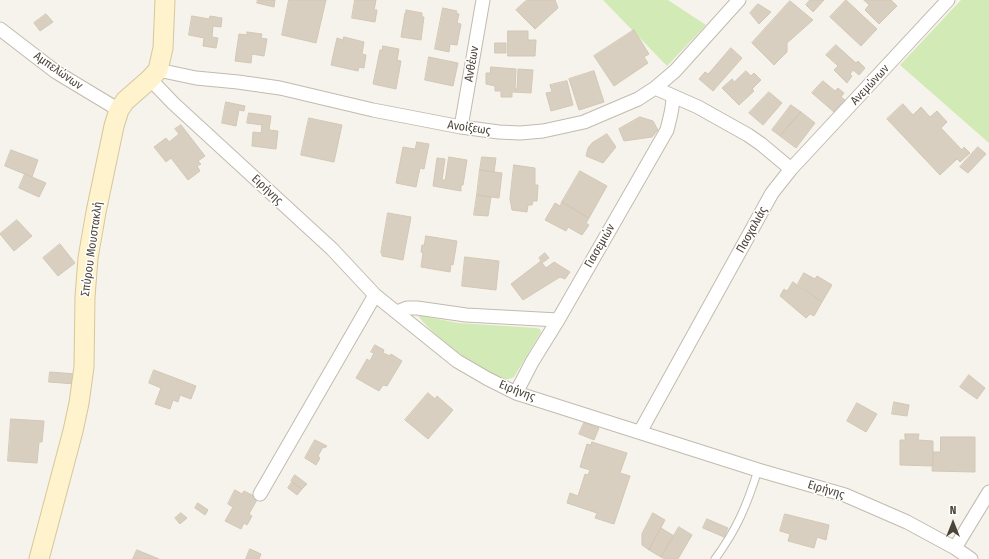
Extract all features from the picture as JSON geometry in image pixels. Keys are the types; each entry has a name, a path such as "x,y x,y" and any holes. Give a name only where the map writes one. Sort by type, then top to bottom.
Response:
{"street":[{"path":"154,74 163,48 165,0"},
{"name":"Ανθέων","path":"461,127 483,0"},
{"name":"Ανοίξεως","path":"154,74 238,82 290,90 373,110 461,127 499,132 520,133 543,131 563,128 584,122 638,99 655,88 675,71 739,0"},
{"name":"Ανεμώνων","path":"790,169 948,0"},
{"name":"Αμπελώνων","path":"0,29 56,72 119,110"},
{"name":"Σπύρου Μουστακλή","path":"39,559 79,403 84,361 85,297 88,258 114,126 119,110 128,97 154,74"},
{"name":"Ειρήνης","path":"154,74 173,103 332,249 374,295 457,361 488,380 516,393 758,470 845,495 907,522 955,548 971,559"},
{"path":"655,88 673,97 698,106 748,135 790,169"},
{"name":"Γιασεμιών","path":"516,393 532,362 558,320 666,130 671,117 673,97"},
{"name":"Πασχαλιάς","path":"640,432 772,193 790,169"},
{"path":"260,494 374,295"},
{"path":"397,312 411,308 478,316 558,320"},
{"path":"955,548 989,492"}],"lane":[{"path":"715,559 744,512 758,470"}],"green space":[{"path":"603,0 668,0 706,25 667,66"},
{"path":"961,0 989,0 989,143 900,65"},
{"path":"418,315 458,323 536,328 540,329 541,332 514,377 504,379 493,376 457,352 433,331"}],"building":[{"path":"258,0 275,0 274,7 257,3"},
{"path":"289,0 326,0 316,43 282,35"},
{"path":"355,0 376,0 374,10 377,10 375,22 352,18"},
{"path":"527,0 555,0 558,8 535,29 516,10"},
{"path":"810,0 824,0 813,12 806,5"},
{"path":"846,0 877,29 861,46 830,17"},
{"path":"864,0 891,0 897,6 879,24 865,10 869,5"},
{"path":"790,1 813,20 787,43 787,52 774,65 752,43"},
{"path":"758,4 771,12 759,24 750,13"},
{"path":"443,8 457,11 456,13 459,14 457,23 461,24 457,45 450,44 449,52 435,49"},
{"path":"406,10 422,13 422,17 424,17 421,40 401,37"},
{"path":"46,14 53,22 40,31 34,23"},
{"path":"192,16 209,19 210,16 222,18 221,27 213,26 212,37 218,38 216,48 203,46 204,38 189,35"},
{"path":"634,30 649,54 644,57 648,63 614,86 594,56"},
{"path":"508,31 528,31 528,40 536,40 535,56 508,56"},
{"path":"247,32 262,34 261,38 267,39 264,56 252,54 251,63 235,61 239,34 247,35"},
{"path":"344,37 364,42 362,54 366,55 364,68 359,67 358,71 331,65 337,38 343,40"},
{"path":"495,43 506,43 506,53 495,53"},
{"path":"836,45 856,63 858,61 865,68 859,75 853,70 850,74 852,76 847,83 834,70 838,66 826,55"},
{"path":"383,46 399,49 397,60 401,61 396,89 373,84 380,50 382,50"},
{"path":"731,48 742,58 713,91 699,79 705,72 708,74"},
{"path":"429,57 458,63 453,86 425,80"},
{"path":"491,67 516,69 515,89 517,89 518,69 533,70 531,93 512,92 512,97 501,97 501,91 495,91 495,86 486,84 486,73 490,73"},
{"path":"594,71 604,102 579,110 569,79"},
{"path":"746,71 751,76 754,73 761,80 752,89 754,91 739,105 722,88 732,79 734,82"},
{"path":"567,81 573,105 551,111 546,93 552,92 550,85"},
{"path":"823,81 835,91 838,88 844,93 841,97 845,100 834,112 812,93"},
{"path":"769,92 782,103 763,125 749,113"},
{"path":"226,102 245,106 244,111 239,110 236,126 222,123"},
{"path":"903,104 913,115 921,107 930,117 937,111 947,122 941,128 962,150 964,147 970,153 960,162 957,159 940,175 887,119"},
{"path":"791,105 801,112 780,136 772,130"},
{"path":"801,112 815,123 796,148 780,136"},
{"path":"249,113 271,116 269,130 278,131 276,149 252,146 253,132 261,133 262,125 247,123"},
{"path":"640,117 653,121 658,130 652,137 624,141 619,129"},
{"path":"309,118 342,125 334,162 301,155"},
{"path":"181,125 205,156 198,161 201,164 197,166 200,171 188,180 171,158 166,162 154,147 166,138 169,142 179,134 175,129"},
{"path":"607,134 616,147 603,163 586,156 588,148 592,143"},
{"path":"417,142 429,144 424,169 420,168 416,187 396,183 403,147 415,149"},
{"path":"978,147 986,154 968,173 960,167"},
{"path":"11,150 38,160 32,177 5,166"},
{"path":"449,157 467,160 461,191 433,186 437,158 445,159 442,180 445,180"},
{"path":"482,157 496,158 494,172 480,170"},
{"path":"514,165 535,168 535,185 538,185 537,201 533,201 532,205 528,205 527,212 512,210 510,199"},
{"path":"480,170 502,173 499,198 477,195"},
{"path":"580,171 607,186 589,218 562,202"},
{"path":"25,174 46,183 39,197 19,188"},
{"path":"477,195 491,197 488,216 474,215"},
{"path":"562,202 589,218 586,223 589,225 582,235 568,227 566,231 545,220 555,203 560,206"},
{"path":"388,213 411,217 403,260 382,256 381,253"},
{"path":"17,220 32,236 14,251 0,234"},
{"path":"426,236 457,241 453,265 451,264 450,272 421,267 423,253 421,252 422,245 424,245"},
{"path":"60,244 75,263 58,276 43,258"},
{"path":"545,253 549,258 542,263 546,268 554,262 570,272 565,279 560,277 523,300 511,284 541,261 539,258"},
{"path":"465,257 499,261 496,290 462,286"},
{"path":"804,273 815,279 817,276 832,285 822,302 798,284"},
{"path":"793,282 822,302 814,316 810,314 806,318 780,296 784,289 787,291"},
{"path":"375,345 384,350 383,353 390,356 391,354 402,361 387,386 383,385 379,391 356,378 367,359 370,361 374,353 371,352"},
{"path":"154,370 196,386 191,399 180,395 178,402 173,400 170,409 155,404 161,388 149,383"},
{"path":"50,372 76,374 75,384 49,382"},
{"path":"969,375 985,388 977,399 960,387"},
{"path":"428,393 435,399 437,396 453,410 428,439 405,420"},
{"path":"894,402 909,405 907,416 892,414"},
{"path":"857,403 877,414 866,432 847,421"},
{"path":"11,419 44,421 42,442 39,442 37,463 8,461"},
{"path":"584,423 599,428 594,440 579,434"},
{"path":"905,434 919,434 918,440 933,441 933,466 900,465 900,440 905,440"},
{"path":"941,437 975,437 975,472 932,471 933,452 940,452"},
{"path":"315,440 327,446 325,448 323,447 318,456 320,458 316,465 305,458"},
{"path":"592,442 627,453 620,473 630,476 614,524 595,518 597,513 567,503 570,493 578,496 585,474 588,475 590,470 580,467 587,444 591,445"},
{"path":"295,475 307,484 302,489 291,481"},
{"path":"292,482 302,489 297,495 288,488"},
{"path":"235,490 242,494 244,491 258,498 249,514 252,516 247,525 244,523 241,529 225,521 233,507 228,504"},
{"path":"198,503 208,510 205,515 195,508"},
{"path":"181,513 187,518 180,524 175,518"},
{"path":"653,513 665,520 649,550 642,545 642,534"},
{"path":"785,514 829,525 826,540 817,537 814,548 788,541 790,534 780,531"},
{"path":"707,519 728,528 724,537 703,528"},
{"path":"679,527 692,535 678,559 665,559 661,557"},
{"path":"661,528 674,536 661,557 649,550"},
{"path":"250,549 261,554 259,559 246,559"},
{"path":"137,550 159,559 133,559"}]}
